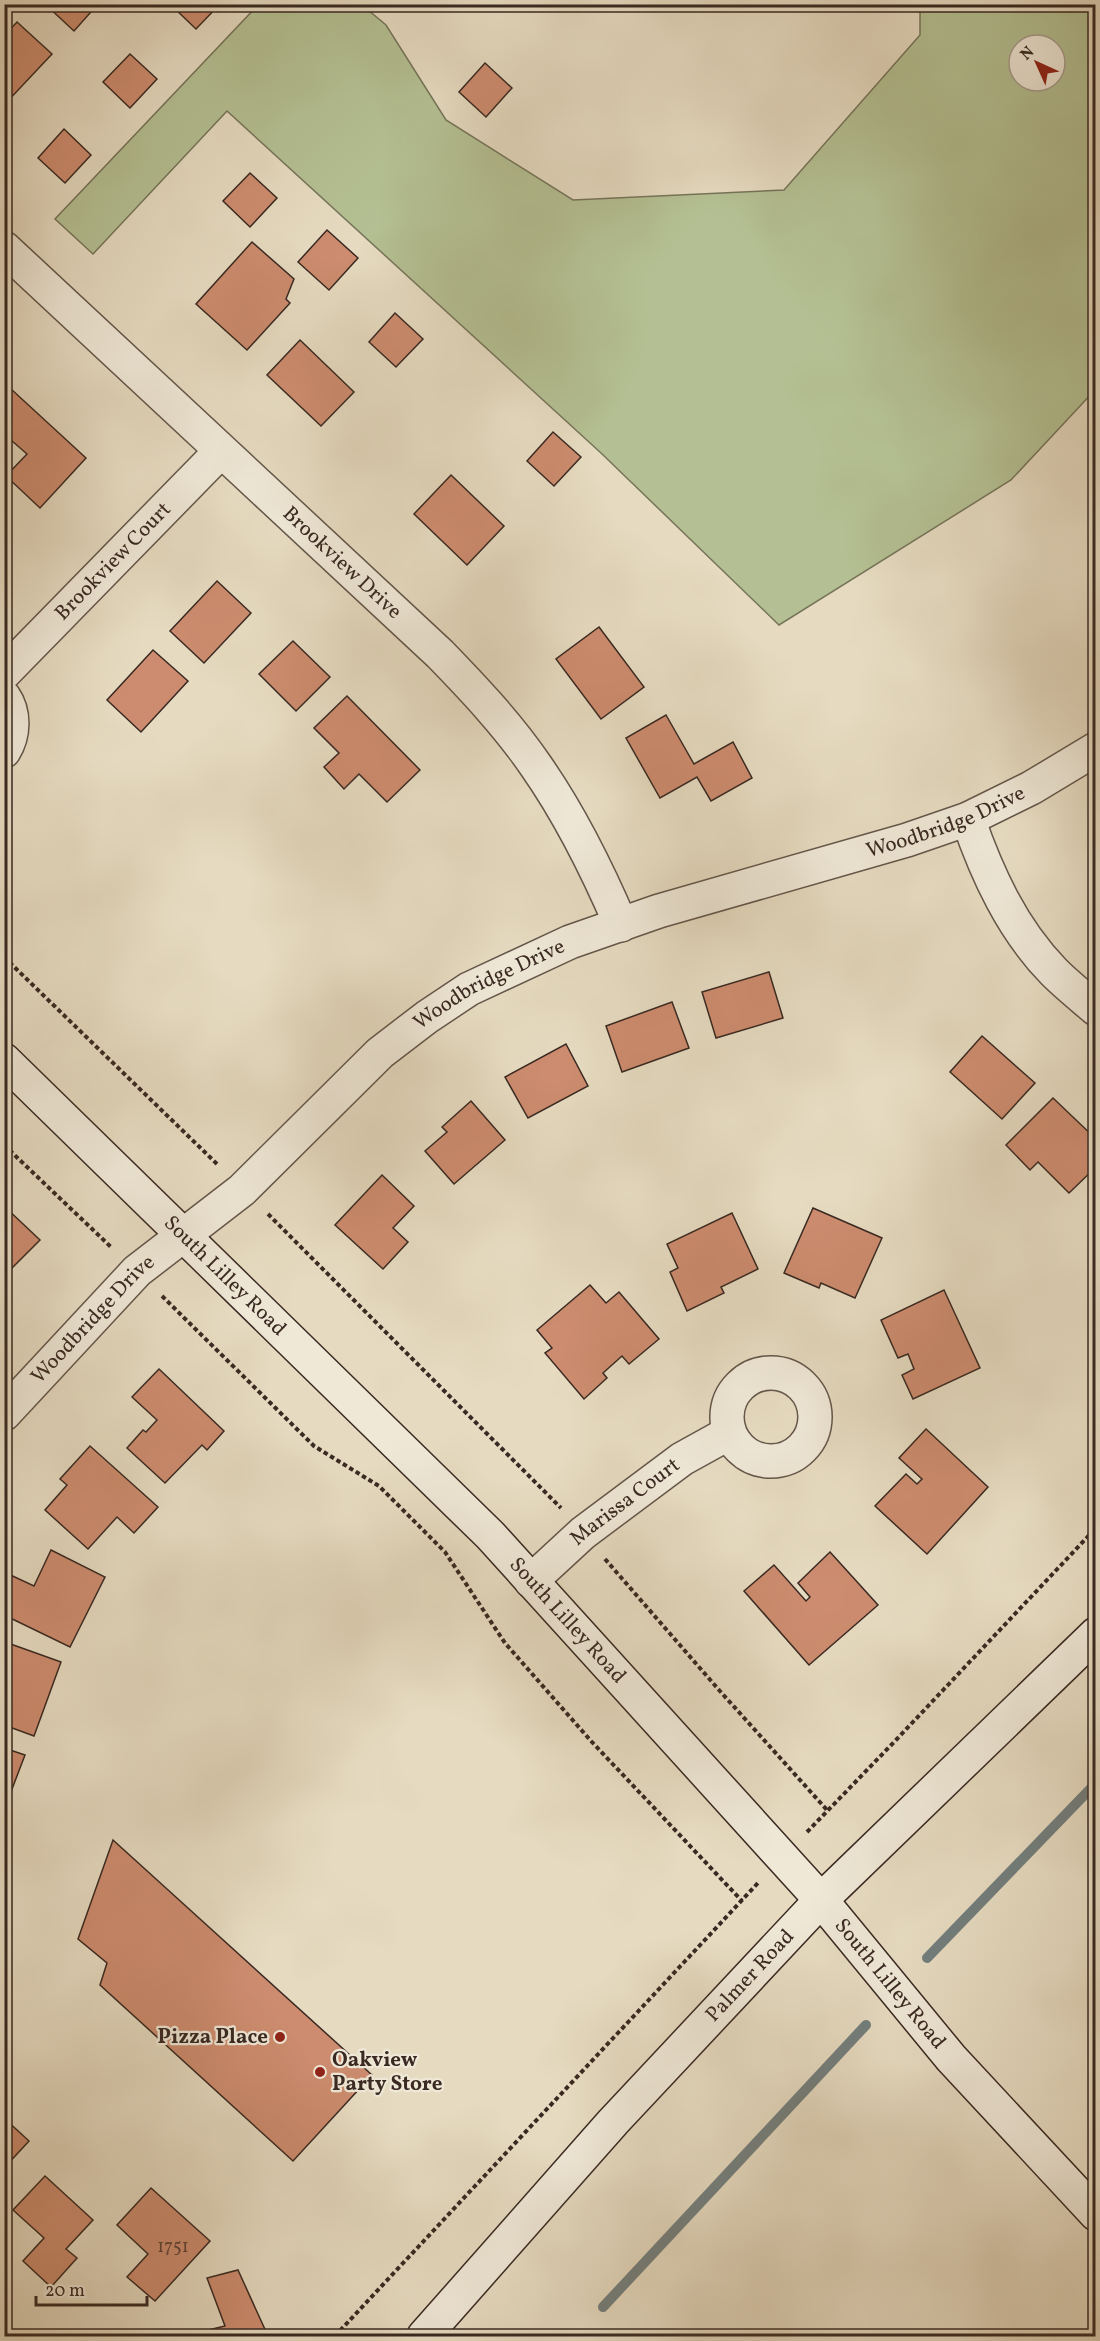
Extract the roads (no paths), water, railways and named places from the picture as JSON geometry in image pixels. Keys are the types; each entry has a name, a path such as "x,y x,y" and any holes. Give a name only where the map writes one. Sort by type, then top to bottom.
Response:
{"street":[{"name":"Brookview Drive","path":"4,248 440,654 490,706 535,764 565,810 591,858 621,925"},
{"name":"Brookview Court","path":"4,673 221,451"},
{"path":"4,697 13,721 10,742 4,751"},
{"name":"Woodbridge Drive","path":"4,1414 137,1271 242,1190 380,1053 469,989 570,942 659,911 907,840 968,819 1031,788 1095,749"},
{"path":"968,819 984,863 1000,897 1029,941 1053,971 1095,1009"},
{"name":"South Lilley Road","path":"4,1060 185,1234 489,1534 783,1857 951,2058 1095,2214"},
{"name":"Marissa Court","path":"531,1581 583,1533 682,1459 729,1433"},
{"name":"Palmer Road","path":"424,2337 599,2137 821,1900 1095,1634"}],"waterway":[{"path":"927,1958 1096,1783"},
{"path":"603,2307 866,2025"}],"place":[{"name":"Pizza Place","path":"280,2037"},
{"name":"Oakview Party Store","path":"320,2072"}]}
